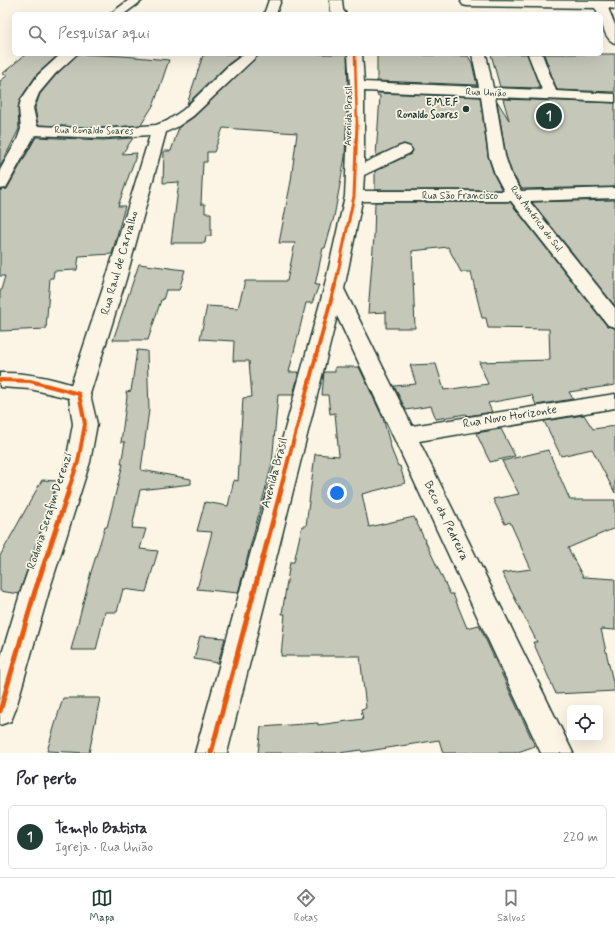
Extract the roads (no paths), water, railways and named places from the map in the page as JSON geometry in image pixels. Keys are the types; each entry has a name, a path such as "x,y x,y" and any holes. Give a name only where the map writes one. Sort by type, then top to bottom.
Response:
{"street":[{"path":"119,12 137,0"},
{"path":"271,12 275,0"},
{"path":"336,0 338,12"},
{"path":"470,12 467,1 518,9 600,2 615,5"},
{"path":"600,2 611,35"},
{"path":"0,184 29,130 26,108 30,98 40,80 57,63 67,56"},
{"path":"159,130 173,124 203,99 231,71 250,56"},
{"name":"Avenida Brasil","path":"211,753 334,289 355,183 357,86 355,56"},
{"name":"Rua América do Sul","path":"479,56 492,115 497,156 503,174 516,196 615,321"},
{"path":"536,56 551,96"},
{"name":"Rua União","path":"357,86 615,98"},
{"name":"Rua Ronaldo Soares","path":"29,130 130,133 159,130"},
{"name":"Rua Raul de Carvalho","path":"79,394 116,279 159,130"},
{"path":"355,183 404,150"},
{"name":"Rua São Francisco","path":"355,183 516,196 615,193"},
{"name":"Beco da Pedreira","path":"334,289 557,753"},
{"path":"0,380 40,382 79,394"},
{"name":"Rodovia Serafim Derenzi","path":"0,710 35,591 78,462 85,424 79,394"},
{"name":"Rua Novo Horizonte","path":"405,435 615,401"}],"place":[{"name":"E.M.E.F Ronaldo Soares","path":"466,109"},
{"name":"Templo Batista","path":"549,116"}]}
